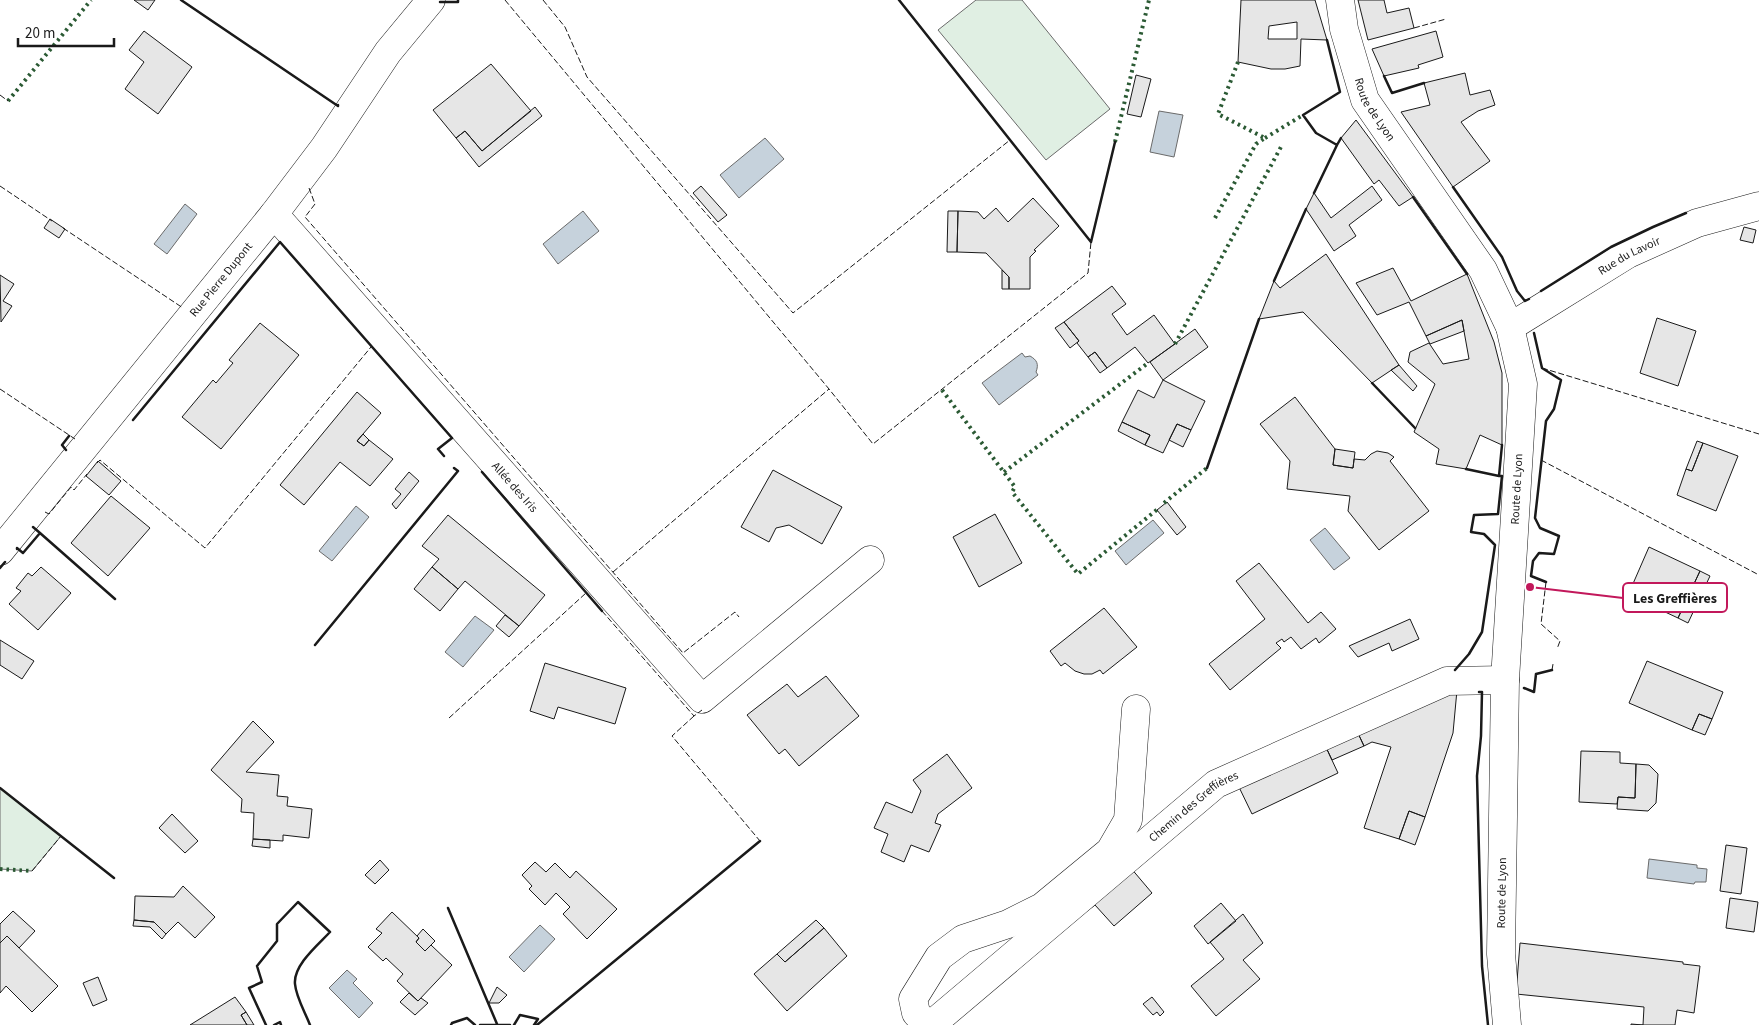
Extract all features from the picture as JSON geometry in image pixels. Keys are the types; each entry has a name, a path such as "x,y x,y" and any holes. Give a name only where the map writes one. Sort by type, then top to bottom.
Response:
{"street":[{"name":"Rue Pierre Dupont","path":"0,551 274,214 324,148 388,52 431,0"},
{"name":"Route de Lyon","path":"1340,0 1344,29 1365,100 1483,270 1510,327 1523,384 1505,680 1501,954 1507,1025"},
{"name":"Rue du Lavoir","path":"1510,327 1628,254 1697,223 1759,206"},
{"name":"Allée des Iris","path":"274,214 702,699 870,560"},
{"name":"Chemin des Greffières","path":"931,1025 1216,784 1447,681 1505,680"},
{"path":"926,1025 916,1013 913,999 939,957 963,939 1008,924 1042,907 1110,851 1128,820 1136,709"}],"green space":[{"path":"976,0 1022,0 1110,109 1046,160 938,30"},
{"path":"0,788 61,836 32,871 0,869"}],"shaded area":[{"path":"1159,111 1183,115 1174,157 1150,152"},
{"path":"765,138 784,159 739,198 720,175"},
{"path":"185,204 197,214 167,254 154,244"},
{"path":"583,211 599,231 558,264 543,244"},
{"path":"1022,353 1025,357 1030,356 1036,361 1036,372 1038,375 999,405 982,383"},
{"path":"356,506 369,517 332,561 319,551"},
{"path":"1153,520 1164,533 1126,565 1115,551"},
{"path":"1325,528 1350,558 1334,570 1310,540"},
{"path":"475,616 494,630 463,667 445,652"},
{"path":"1649,859 1697,865 1697,868 1707,869 1706,882 1695,882 1694,884 1647,878"},
{"path":"540,925 555,939 524,972 509,957"},
{"path":"347,970 357,979 353,983 373,1003 359,1018 329,988"}],"building":[{"path":"134,0 155,0 148,10"},
{"path":"1241,0 1315,0 1327,40 1301,39 1300,66 1271,69 1238,62","holes":["1297,22 1297,39 1268,39 1269,26"]},
{"path":"1358,0 1384,0 1387,13 1409,8 1414,28 1368,40"},
{"path":"144,31 192,67 158,114 125,89 144,62 129,50"},
{"path":"1436,31 1443,57 1418,65 1419,68 1384,76 1372,49"},
{"path":"491,64 531,111 482,151 465,131 456,138 433,110"},
{"path":"1465,73 1470,95 1490,90 1495,105 1478,111 1461,122 1490,161 1453,187 1401,112 1430,105 1424,83"},
{"path":"1136,75 1151,79 1141,117 1127,114"},
{"path":"535,107 542,116 479,167 456,138 465,131 482,151"},
{"path":"1356,120 1413,197 1399,206 1379,180 1374,184 1341,138"},
{"path":"701,186 727,215 718,222 693,193"},
{"path":"1372,186 1382,200 1349,225 1356,236 1334,251 1306,209 1314,193 1331,218"},
{"path":"1033,198 1059,226 1034,250 1036,251 1030,257 1030,289 1009,289 1009,277 986,253 957,252 958,211 978,212 984,219 996,208 1008,222"},
{"path":"948,211 958,211 957,252 947,252"},
{"path":"50,219 65,229 59,238 44,228"},
{"path":"1744,227 1756,230 1753,243 1740,240"},
{"path":"1326,254 1399,365 1372,383 1303,312 1259,319 1274,281 1280,288"},
{"path":"1393,268 1411,301 1467,274 1494,342 1502,373 1502,445 1480,435 1466,469 1436,464 1439,449 1414,432 1435,384 1408,362 1410,352 1429,343 1443,364 1469,359 1462,320 1426,336 1409,302 1377,315 1356,283"},
{"path":"1002,270 1009,277 1009,289 1002,289"},
{"path":"0,275 14,284 3,301 12,306 1,322"},
{"path":"1112,286 1126,304 1112,314 1127,335 1154,315 1175,344 1148,363 1135,347 1107,368 1095,352 1088,357 1077,343 1079,341 1064,322"},
{"path":"1657,318 1696,331 1678,386 1640,373"},
{"path":"1462,320 1464,331 1430,344 1426,336"},
{"path":"1064,322 1079,341 1070,348 1055,328"},
{"path":"260,323 299,355 221,449 182,417 213,380 216,383 233,363 229,360"},
{"path":"1195,329 1208,347 1163,380 1150,362"},
{"path":"1095,352 1107,368 1100,373 1088,357"},
{"path":"1399,365 1417,386 1413,391 1391,370"},
{"path":"1163,380 1205,401 1191,430 1177,424 1163,453 1145,445 1150,435 1122,422 1138,390 1154,398"},
{"path":"357,392 381,413 357,441 364,446 369,440 393,459 370,486 340,462 304,505 280,485"},
{"path":"1295,397 1335,449 1333,465 1353,468 1354,459 1365,460 1377,451 1388,453 1394,457 1390,461 1429,511 1379,550 1348,511 1350,496 1287,489 1290,461 1260,424"},
{"path":"1122,422 1150,435 1145,445 1118,431"},
{"path":"1177,424 1191,430 1183,447 1169,440"},
{"path":"363,434 369,440 364,446 357,441"},
{"path":"1697,441 1703,443 1692,471 1686,469"},
{"path":"1703,443 1738,456 1716,511 1677,495 1686,469 1692,471"},
{"path":"1335,449 1355,452 1353,468 1333,465"},
{"path":"98,461 121,481 109,495 86,476"},
{"path":"773,470 842,507 822,544 789,525 776,528 769,542 741,527"},
{"path":"409,472 419,481 396,509 392,504 401,494 395,489"},
{"path":"111,496 150,528 108,576 71,543"},
{"path":"1167,502 1186,527 1177,535 1157,510"},
{"path":"995,514 1022,563 979,587 953,537"},
{"path":"448,515 545,595 519,626 465,581 458,589 432,567 439,559 422,546"},
{"path":"1649,547 1700,571 1678,618 1648,604 1652,595 1632,586"},
{"path":"1259,563 1308,623 1321,612 1336,629 1319,643 1316,638 1301,649 1291,637 1284,642 1282,639 1276,643 1281,648 1230,690 1209,664 1265,619 1236,581"},
{"path":"41,567 71,593 38,630 9,604 21,591 16,588 28,573 32,576"},
{"path":"432,567 458,589 440,611 414,589"},
{"path":"1700,571 1710,576 1688,623 1678,618"},
{"path":"1104,608 1137,647 1103,674 1100,670 1092,674 1084,674 1075,671 1065,663 1061,666 1050,651"},
{"path":"505,615 519,626 509,637 496,626"},
{"path":"1410,619 1419,639 1392,651 1389,643 1358,657 1349,646"},
{"path":"0,640 34,661 22,679 0,665"},
{"path":"1647,661 1723,692 1712,719 1699,714 1692,730 1629,703"},
{"path":"545,663 626,688 615,724 558,707 554,719 530,711"},
{"path":"826,676 859,716 799,766 785,749 779,754 747,715 787,684 798,697"},
{"path":"1457,690 1453,733 1425,817 1409,811 1399,839 1364,828 1391,747 1372,742 1364,746 1356,729"},
{"path":"1699,714 1712,719 1705,735 1692,730"},
{"path":"253,721 274,742 246,772 279,775 277,796 288,797 287,806 312,809 309,838 283,835 283,841 253,839 254,813 241,812 242,799 211,770"},
{"path":"1356,729 1364,746 1332,760 1324,743"},
{"path":"1324,743 1338,773 1252,814 1237,783"},
{"path":"1581,751 1620,752 1620,763 1636,764 1635,798 1618,797 1617,804 1579,802"},
{"path":"947,754 972,788 938,814 935,823 941,825 929,852 911,845 904,862 881,852 888,834 874,828 886,802 912,813 921,791 913,780"},
{"path":"1636,764 1649,765 1658,774 1656,803 1648,811 1617,809 1618,797 1635,798"},
{"path":"1409,811 1425,817 1415,845 1399,839"},
{"path":"172,814 198,841 185,853 159,828"},
{"path":"253,839 270,840 270,848 252,846"},
{"path":"1726,845 1747,848 1741,894 1720,891"},
{"path":"380,860 389,870 375,884 365,875"},
{"path":"535,862 546,872 555,863 570,878 576,871 617,909 587,939 563,914 570,907 556,893 545,905 529,889 532,886 522,875"},
{"path":"1130,867 1152,893 1114,926 1095,905 1087,911 1083,907"},
{"path":"183,886 215,917 195,938 178,922 166,934 154,922 134,920 135,896 174,897"},
{"path":"1730,898 1758,902 1754,932 1726,928"},
{"path":"1221,903 1236,921 1208,944 1194,926"},
{"path":"13,911 35,931 19,948 7,936 0,943 0,924"},
{"path":"392,912 419,938 416,942 425,951 431,945 452,965 418,1001 397,981 403,974 386,958 383,961 368,947 382,933 376,929"},
{"path":"1243,914 1263,943 1243,960 1260,979 1216,1016 1191,986 1224,959 1210,942"},
{"path":"134,920 154,922 166,934 162,939 150,927 133,926"},
{"path":"816,920 824,928 785,962 777,954"},
{"path":"824,928 847,956 787,1011 754,974 777,954 785,962"},
{"path":"423,929 435,941 425,951 416,942 419,938 417,936"},
{"path":"7,936 58,986 32,1012 6,986 0,993 0,943"},
{"path":"1520,943 1683,962 1683,964 1700,966 1694,1013 1677,1010 1675,1025 1643,1025 1644,1007 1516,994"},
{"path":"98,977 107,1000 93,1006 83,983"},
{"path":"497,987 507,995 499,1003 489,1003"},
{"path":"409,993 418,1001 421,998 428,1003 415,1015 400,1002"},
{"path":"235,997 246,1012 241,1015 247,1025 190,1025"},
{"path":"1152,997 1164,1012 1160,1016 1157,1012 1153,1015 1143,1004"},
{"path":"246,1012 254,1025 247,1025 241,1015"}],"hedge":[{"path":"8,101 91,0"},
{"path":"1115,142 1149,0"},
{"path":"1215,218 1256,144 1265,138 1218,114 1238,62"},
{"path":"1265,138 1303,115"},
{"path":"1175,344 1282,145"},
{"path":"1004,472 1148,363"},
{"path":"942,390 1015,487 1012,492 1078,574 1159,508"},
{"path":"1164,503 1207,468"},
{"path":"0,869 32,871"}],"fence":[{"path":"505,0 873,444 1088,273 1091,242"},
{"path":"543,0 565,27 587,77 793,313 1010,140"},
{"path":"1414,28 1446,19"},
{"path":"0,95 8,101"},
{"path":"0,186 52,221"},
{"path":"309,188 315,204 305,217 683,653 735,612 739,617"},
{"path":"63,228 183,308"},
{"path":"97,463 100,460 205,548 371,347"},
{"path":"1542,368 1759,434"},
{"path":"0,389 75,439"},
{"path":"613,572 829,389"},
{"path":"1541,460 1759,575"},
{"path":"45,512 49,514 71,487 74,490 87,474"},
{"path":"1546,582 1541,624 1560,641 1557,649"},
{"path":"449,718 586,593"},
{"path":"602,611 694,716 702,710"},
{"path":"1552,670 1553,664"},
{"path":"694,716 672,736 760,841"},
{"path":"32,871 61,836"}],"wall":[{"path":"181,0 338,105"},
{"path":"440,2 458,2 458,0"},
{"path":"899,0 1091,242 1115,142"},
{"path":"1327,40 1340,92 1303,115 1316,133 1337,145 1341,138"},
{"path":"1384,76 1392,93 1424,83"},
{"path":"1314,193 1337,145"},
{"path":"1453,187 1502,257 1517,291 1525,301 1529,299"},
{"path":"1413,197 1467,274"},
{"path":"1274,281 1306,209"},
{"path":"1541,291 1611,247 1686,213"},
{"path":"133,420 280,242 452,438 438,449 444,456"},
{"path":"1207,468 1259,319"},
{"path":"1534,333 1542,368 1561,380 1554,409 1546,421 1535,518 1540,528 1559,536 1554,554 1539,553 1533,561 1531,576 1546,582"},
{"path":"1372,383 1415,428"},
{"path":"66,450 62,445 69,436"},
{"path":"1466,469 1499,476 1502,445"},
{"path":"315,645 458,471 454,468"},
{"path":"482,472 602,611"},
{"path":"1455,670 1469,654 1482,632 1495,545 1484,534 1471,532 1474,515 1498,514 1502,476 1499,476"},
{"path":"17,549 23,553 40,533 33,527"},
{"path":"40,533 115,599"},
{"path":"0,568 5,562"},
{"path":"1524,688 1534,692 1536,674 1552,670"},
{"path":"1479,692 1482,692 1481,736 1477,776 1482,966 1488,1025"},
{"path":"0,788 114,878"},
{"path":"537,1025 760,841"},
{"path":"266,1025 249,988 262,982 257,966 277,941 277,924 298,902 330,932 302,962 295,977 297,994 310,1025"},
{"path":"448,908 497,1024"},
{"path":"514,1025 520,1015 538,1019 534,1025"},
{"path":"451,1025 467,1018 475,1025"},
{"path":"274,1025 280,1022 281,1025"},
{"path":"480,1025 510,1025"}],"place":[{"name":"Les Greffières","path":"1530,587"}]}
